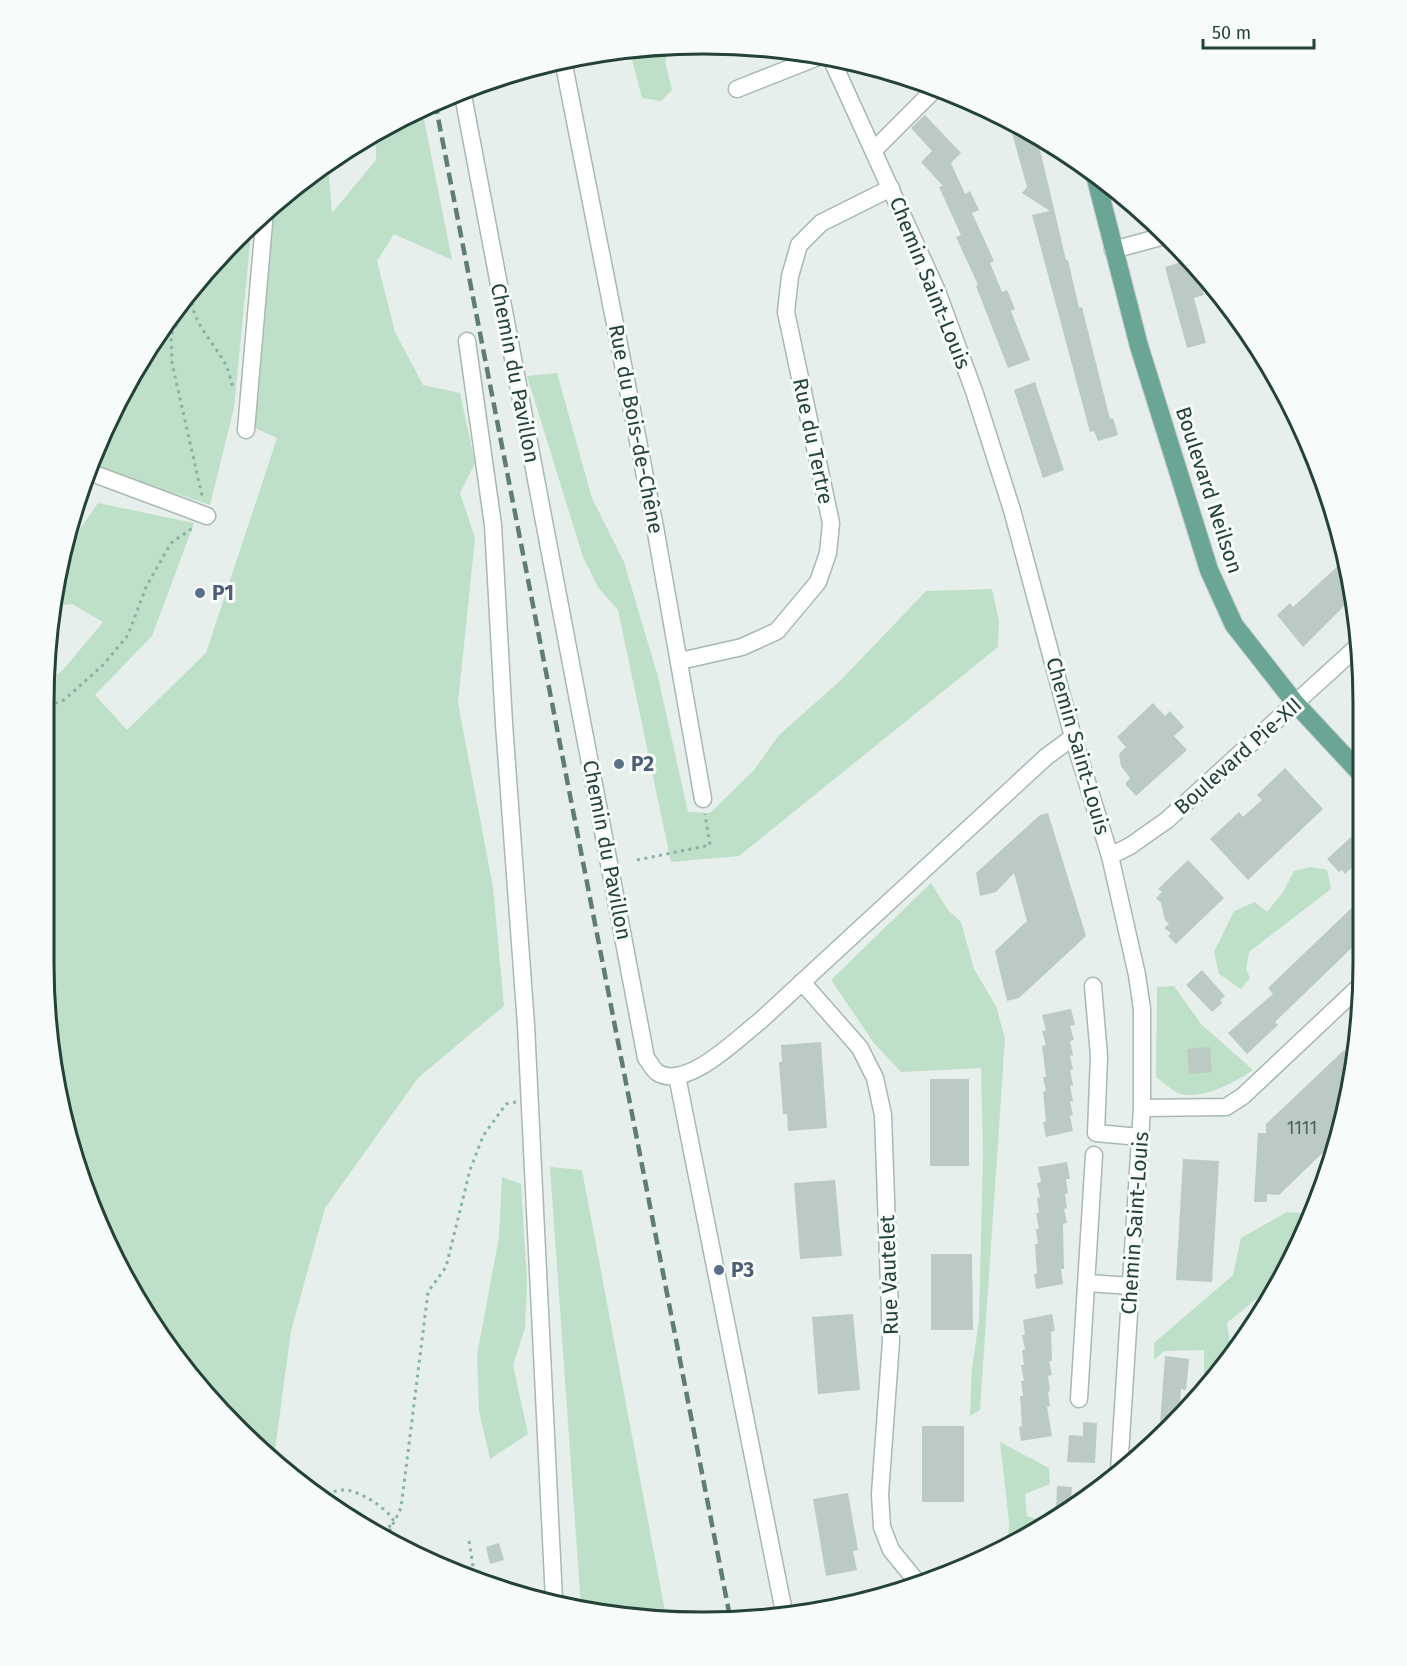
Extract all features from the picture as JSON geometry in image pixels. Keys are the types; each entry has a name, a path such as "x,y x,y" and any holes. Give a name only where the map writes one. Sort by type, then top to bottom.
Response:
{"main road":[{"name":"Boulevard Neilson","path":"1098,187 1113,250 1162,422 1209,570 1234,625 1296,704 1353,765"}],"street":[{"path":"738,89 805,62"},
{"name":"Chemin Saint-Louis","path":"835,67 937,291 975,394 1012,510 1073,737 1110,856 1142,1009 1142,1108 1120,1461"},
{"name":"Rue du Bois-de-Chêne","path":"565,69 680,661 703,799"},
{"path":"874,150 929,95"},
{"name":"Chemin du Pavillon","path":"464,100 646,1058 655,1072 677,1076"},
{"name":"Rue du Tertre","path":"680,661 742,647 777,631 818,582 828,553 831,523 786,312 790,276 799,245 822,223 891,188"},
{"path":"246,430 264,226"},
{"path":"1113,250 1157,238"},
{"path":"467,341 493,525 504,724 530,1098 554,1594"},
{"path":"96,474 207,516"},
{"name":"Boulevard Pie-XII","path":"1110,856 1130,846 1167,820 1351,653"},
{"path":"783,1607 677,1076 689,1072 720,1053 802,982 1046,757 1073,737"},
{"name":"Rue Vautelet","path":"802,982 860,1048 875,1078 883,1115 891,1341 880,1494 882,1527 891,1550 914,1577"},
{"path":"1093,986 1099,1056 1096,1134 1140,1137"},
{"path":"1142,1108 1226,1107 1243,1096 1352,993"},
{"path":"1078,1399 1094,1155"},
{"path":"1087,1283 1131,1286"}],"path":[{"path":"192,303 200,323 227,367 236,398"},
{"path":"54,704 64,700 104,664 128,635 146,587 171,543 207,516 172,363 171,335 177,324"},
{"path":"637,860 710,845 703,799"},
{"path":"389,1530 402,1508 428,1292 446,1267 471,1170 483,1136 506,1104 530,1098"},
{"path":"329,1493 343,1490 353,1491 381,1505 393,1520 388,1530"},
{"path":"469,1541 474,1570"}],"green space":[{"path":"667,55 665,62 672,90 661,101 642,98 632,58"},
{"path":"424,117 452,260 394,234 377,261 395,332 423,385 460,393 475,463 460,493 475,538 458,703 493,887 504,1006 418,1078 325,1208 291,1331 275,1451 215,1391 163,1323 121,1250 103,1211 76,1131 66,1089 55,1005 55,676 63,670 103,622 72,604 62,605 76,535 98,503 194,523 152,636 95,695 127,730 206,653 277,438 251,426 270,220 329,173 332,213 376,160 376,143"},
{"path":"251,238 234,408 210,505 98,467 121,416 163,343 215,275"},
{"path":"557,373 592,498 624,562 658,677 688,812 710,813 754,770 779,735 841,680 926,591 992,589 999,621 998,647 739,856 671,862 618,610 598,587 583,557 527,376"},
{"path":"1311,867 1327,870 1331,889 1249,952 1246,969 1250,978 1241,989 1219,974 1214,952 1234,911 1255,902 1267,912 1283,892 1294,871"},
{"path":"931,883 948,910 961,922 974,969 996,1006 1005,1038 980,1410 970,1416 972,1368 979,1320 983,1154 981,1068 901,1072 874,1043 831,980"},
{"path":"1174,986 1201,1024 1253,1070 1218,1089 1189,1095 1177,1093 1156,1077 1157,987"},
{"path":"550,1167 582,1170 665,1611 581,1601"},
{"path":"502,1177 521,1184 527,1281 525,1328 513,1365 528,1434 490,1459 479,1411 477,1355 499,1237"},
{"path":"1287,1212 1303,1213 1261,1295 1227,1323 1230,1343 1204,1376 1204,1350 1164,1351 1154,1360 1154,1343 1233,1275 1241,1238"},
{"path":"1000,1442 1049,1468 1050,1484 1025,1494 1027,1516 1037,1519 1008,1536 1009,1521"}],"building":[{"path":"925,115 961,153 951,163 965,194 970,191 979,210 972,213 994,261 990,263 1002,292 1007,290 1015,309 1011,311 1030,360 1008,368 976,286 978,285 956,237 961,235 939,187 943,186 921,162 932,151 911,128"},
{"path":"1012,132 1040,148 1079,308 1082,307 1110,419 1113,418 1118,435 1098,441 1094,431 1090,432 1032,215 1050,211 1022,193 1027,187"},
{"path":"1180,262 1202,287 1204,295 1194,298 1206,343 1187,348 1165,267"},
{"path":"1035,382 1064,470 1043,478 1014,390"},
{"path":"1338,566 1345,605 1303,647 1277,615 1290,603 1293,607"},
{"path":"1153,703 1165,716 1170,711 1184,727 1174,736 1187,750 1136,796 1125,784 1130,778 1121,766 1119,754 1126,747 1117,737"},
{"path":"1285,768 1323,809 1248,880 1210,839 1239,812 1243,817 1262,800 1257,795"},
{"path":"1048,813 1086,936 1019,998 1007,1001 995,951 1027,921 1014,873 996,892 980,896 976,873 1040,815"},
{"path":"1353,835 1353,867 1345,874 1342,870 1339,872 1327,859"},
{"path":"1188,860 1224,898 1176,944 1168,936 1171,933 1164,928 1169,924 1165,920 1161,903 1156,898 1162,892 1158,889"},
{"path":"1353,907 1353,947 1275,1022 1278,1025 1247,1054 1228,1033 1273,994 1268,988"},
{"path":"1202,970 1225,996 1220,1000 1222,1003 1212,1012 1186,985"},
{"path":"1071,1009 1075,1025 1070,1026 1074,1040 1070,1041 1073,1055 1070,1056 1073,1070 1070,1070 1073,1085 1070,1086 1073,1101 1070,1101 1073,1115 1070,1116 1073,1131 1046,1137 1043,1122 1046,1122 1043,1092 1046,1091 1043,1077 1046,1077 1042,1046 1046,1045 1042,1031 1046,1030 1042,1015"},
{"path":"821,1042 827,1128 788,1131 787,1114 783,1114 779,1062 782,1062 781,1045"},
{"path":"1210,1047 1212,1072 1189,1074 1187,1049"},
{"path":"1344,1050 1346,1052 1341,1089 1325,1150 1279,1195 1267,1194 1267,1202 1254,1202 1258,1133 1266,1133 1266,1124"},
{"path":"930,1079 969,1079 969,1166 930,1166"},
{"path":"1183,1159 1219,1161 1212,1282 1176,1280"},
{"path":"1067,1162 1070,1179 1066,1179 1067,1208 1064,1209 1067,1223 1063,1224 1064,1269 1061,1269 1063,1284 1036,1289 1035,1244 1038,1244 1036,1229 1039,1229 1036,1213 1039,1213 1037,1198 1040,1197 1037,1183 1041,1182 1038,1167"},
{"path":"835,1180 842,1256 800,1259 794,1183"},
{"path":"931,1254 972,1254 973,1330 931,1330"},
{"path":"853,1314 860,1390 818,1394 812,1317"},
{"path":"1052,1314 1055,1331 1051,1332 1052,1361 1049,1361 1052,1375 1048,1376 1050,1406 1047,1407 1052,1436 1021,1441 1020,1396 1023,1396 1021,1381 1024,1381 1021,1365 1024,1365 1022,1350 1025,1350 1022,1335 1025,1335 1023,1320"},
{"path":"1165,1356 1189,1359 1186,1390 1181,1389 1180,1404 1160,1425"},
{"path":"1083,1422 1097,1423 1095,1463 1067,1462 1069,1435 1083,1436"},
{"path":"922,1426 964,1426 964,1502 922,1502"},
{"path":"1057,1486 1072,1487 1071,1498 1056,1508"},
{"path":"848,1493 858,1550 853,1551 857,1570 826,1576 813,1499"},
{"path":"499,1543 504,1560 490,1564 486,1547"}],"railway":[{"path":"437,111 729,1611"}],"place":[{"name":"P1","path":"200,593"},
{"name":"P2","path":"619,764"},
{"name":"P3","path":"719,1270"}]}
